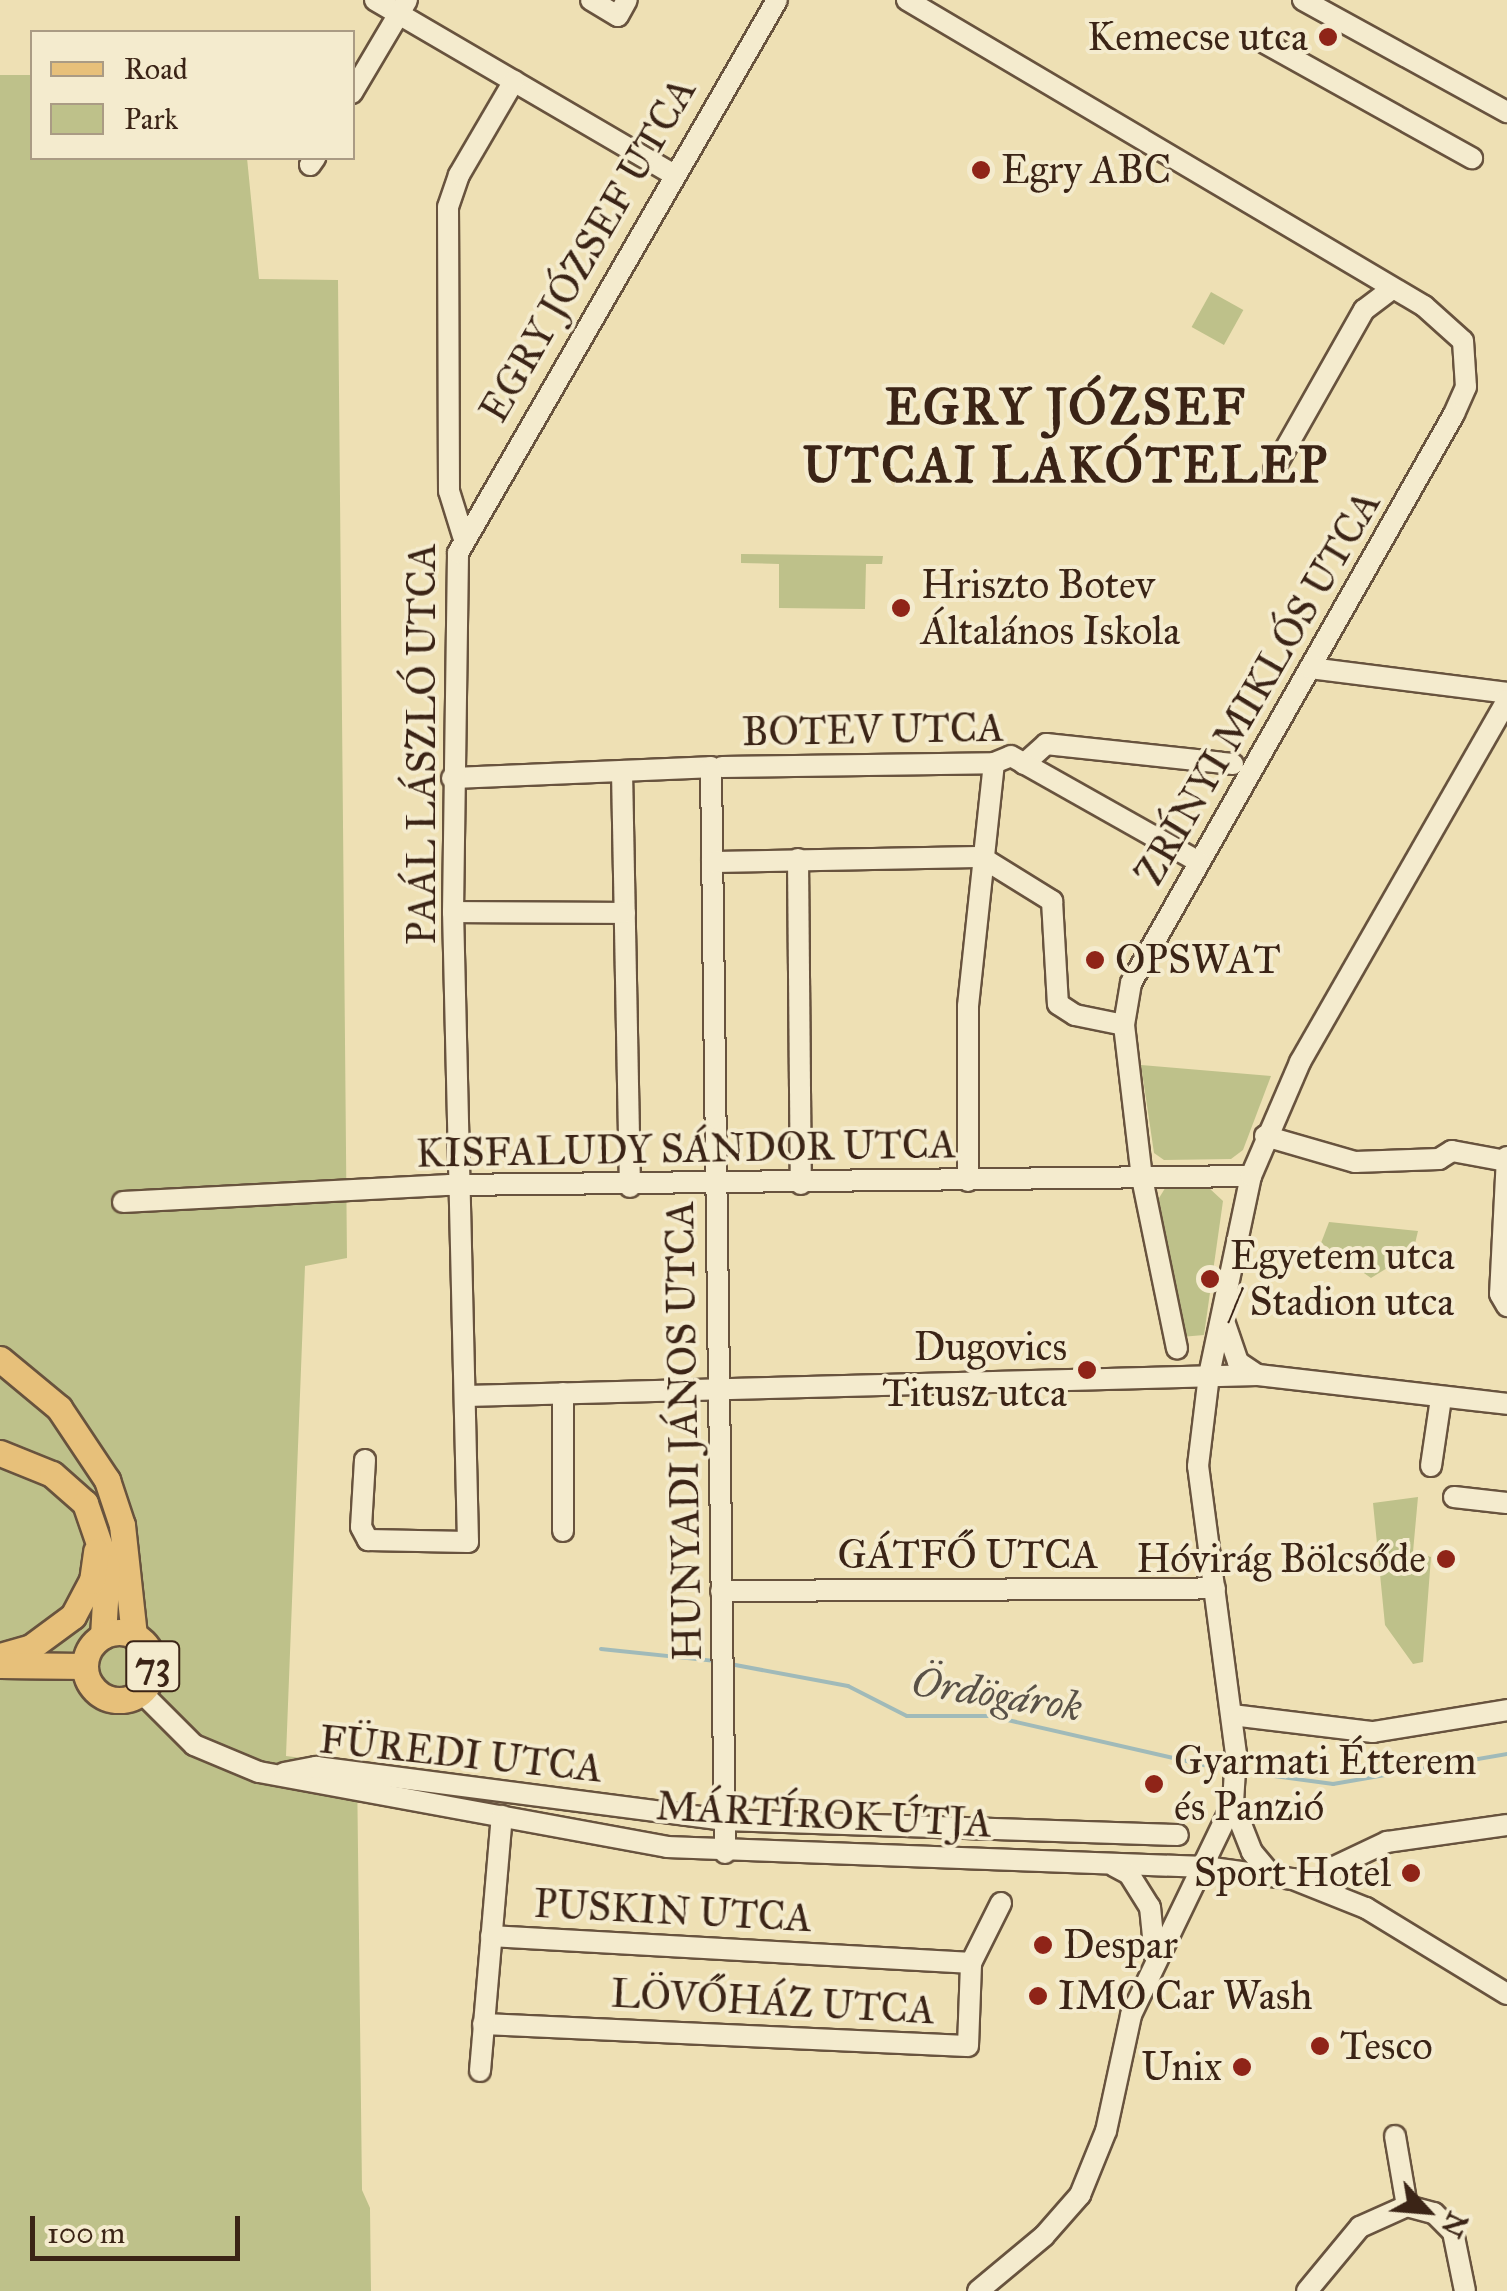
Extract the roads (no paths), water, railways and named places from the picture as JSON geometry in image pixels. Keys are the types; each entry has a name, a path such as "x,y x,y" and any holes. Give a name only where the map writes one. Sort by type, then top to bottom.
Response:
{"main road":[{"path":"0,1359 58,1408 107,1480 122,1525 134,1636"},
{"path":"0,1452 52,1474 94,1520 108,1566 103,1636"},
{"path":"0,1656 56,1632 84,1600 95,1565 94,1520"},
{"name":"73","path":"103,1636 134,1636 152,1658 151,1676 141,1692 124,1700 105,1697 90,1684 85,1666 103,1636"},
{"name":"73","path":"0,1665 85,1666"}],"street":[{"path":"375,0 403,7 514,81 672,174"},
{"path":"591,0 618,16 627,0"},
{"name":"EGRY JÓZSEF UTCA","path":"463,536 777,0"},
{"path":"906,0 1393,288 1364,310 1274,470"},
{"path":"1303,0 1507,112"},
{"path":"355,88 403,7"},
{"path":"1265,43 1472,158"},
{"name":"PAÁL LÁSZLÓ UTCA","path":"461,1186 452,778 454,574 463,536 449,492 448,207 459,174 514,81"},
{"name":"ZRÍNYI MIKLÓS UTCA","path":"1177,1348 1142,1178 1124,1025 1137,967 1454,414 1467,362 1463,341 1446,324 1393,288"},
{"path":"978,2291 1044,2236 1080,2194 1106,2131 1131,2015 1155,1958 1206,1868 1233,1804 1236,1754 1232,1715 1198,1466 1209,1375 1251,1176 1300,1062 1507,696 1310,668"},
{"name":"BOTEV UTCA","path":"1024,764 1046,744 1233,764"},
{"name":"BOTEV UTCA","path":"452,778 717,767 994,763 1002,756 1024,764 1199,862"},
{"path":"968,1181 968,1006 980,857 994,763"},
{"name":"HUNYADI JÁNOS UTCA","path":"717,767 712,862 724,1853"},
{"path":"622,771 630,1187"},
{"path":"712,862 980,857 1052,901 1058,1004 1074,1015 1124,1025"},
{"path":"798,859 802,1184"},
{"path":"453,912 625,913"},
{"path":"1265,1136 1355,1162 1440,1160 1452,1152 1506,1159 1500,1294 1507,1306"},
{"name":"KISFALUDY SÁNDOR UTCA","path":"123,1202 461,1186 630,1187 1251,1176"},
{"path":"365,1460 362,1526 368,1540 468,1542 461,1186"},
{"path":"1223,1313 1232,1350 1258,1375"},
{"path":"466,1396 1258,1375 1507,1404"},
{"path":"563,1393 563,1530"},
{"path":"1430,1466 1441,1398"},
{"path":"1454,1496 1507,1503"},
{"name":"GÁTFŐ UTCA","path":"721,1591 1215,1588"},
{"name":"MÁRTÍROK ÚTJA","path":"141,1692 194,1745 275,1775 724,1853 1206,1868 1272,1876 1326,1890 1507,1994"},
{"path":"1232,1715 1372,1732 1507,1710"},
{"name":"FÜREDI UTCA","path":"275,1775 316,1767 724,1820 1178,1835"},
{"path":"1233,1804 1252,1852 1272,1876"},
{"name":"PUSKIN UTCA","path":"502,1816 492,1936 972,1964"},
{"path":"1326,1890 1334,1867 1387,1842 1507,1826"},
{"path":"1110,1864 1129,1874 1150,1907 1155,1958"},
{"name":"LÖVŐHÁZ UTCA","path":"483,2024 968,2046 972,1964 1001,1903"},
{"path":"480,2070 492,1936"},
{"path":"1394,2136 1407,2206"},
{"path":"1307,2291 1360,2227 1407,2206 1434,2213 1453,2232 1465,2291"}],"waterway":[{"name":"Ördögárok","path":"601,1649 716,1661"},
{"name":"Ördögárok","path":"730,1664 848,1686 907,1716 990,1716 1208,1766"},
{"name":"Ördögárok","path":"1267,1775 1333,1784 1507,1754"}],"place":[{"name":"Kemecse utca","path":"1328,37"},
{"name":"Egry ABC","path":"981,170"},
{"name":"Hriszto Botev Általános Iskola","path":"901,608"},
{"name":"OPSWAT","path":"1095,960"},
{"name":"Egyetem utca / Stadion utca","path":"1210,1279"},
{"name":"Dugovics Titusz utca","path":"1087,1370"},
{"name":"Hóvirág Bölcsőde","path":"1446,1559"},
{"name":"Gyarmati Étterem és Panzió","path":"1154,1784"},
{"name":"Sport Hotel","path":"1411,1873"},
{"name":"Despar","path":"1043,1945"},
{"name":"IMO Car Wash","path":"1038,1996"},
{"name":"Tesco","path":"1320,2046"},
{"name":"Unix","path":"1242,2067"}],"district":[{"name":"EGRY JÓZSEF UTCAI LAKÓTELEP","path":"1066,436"}]}
